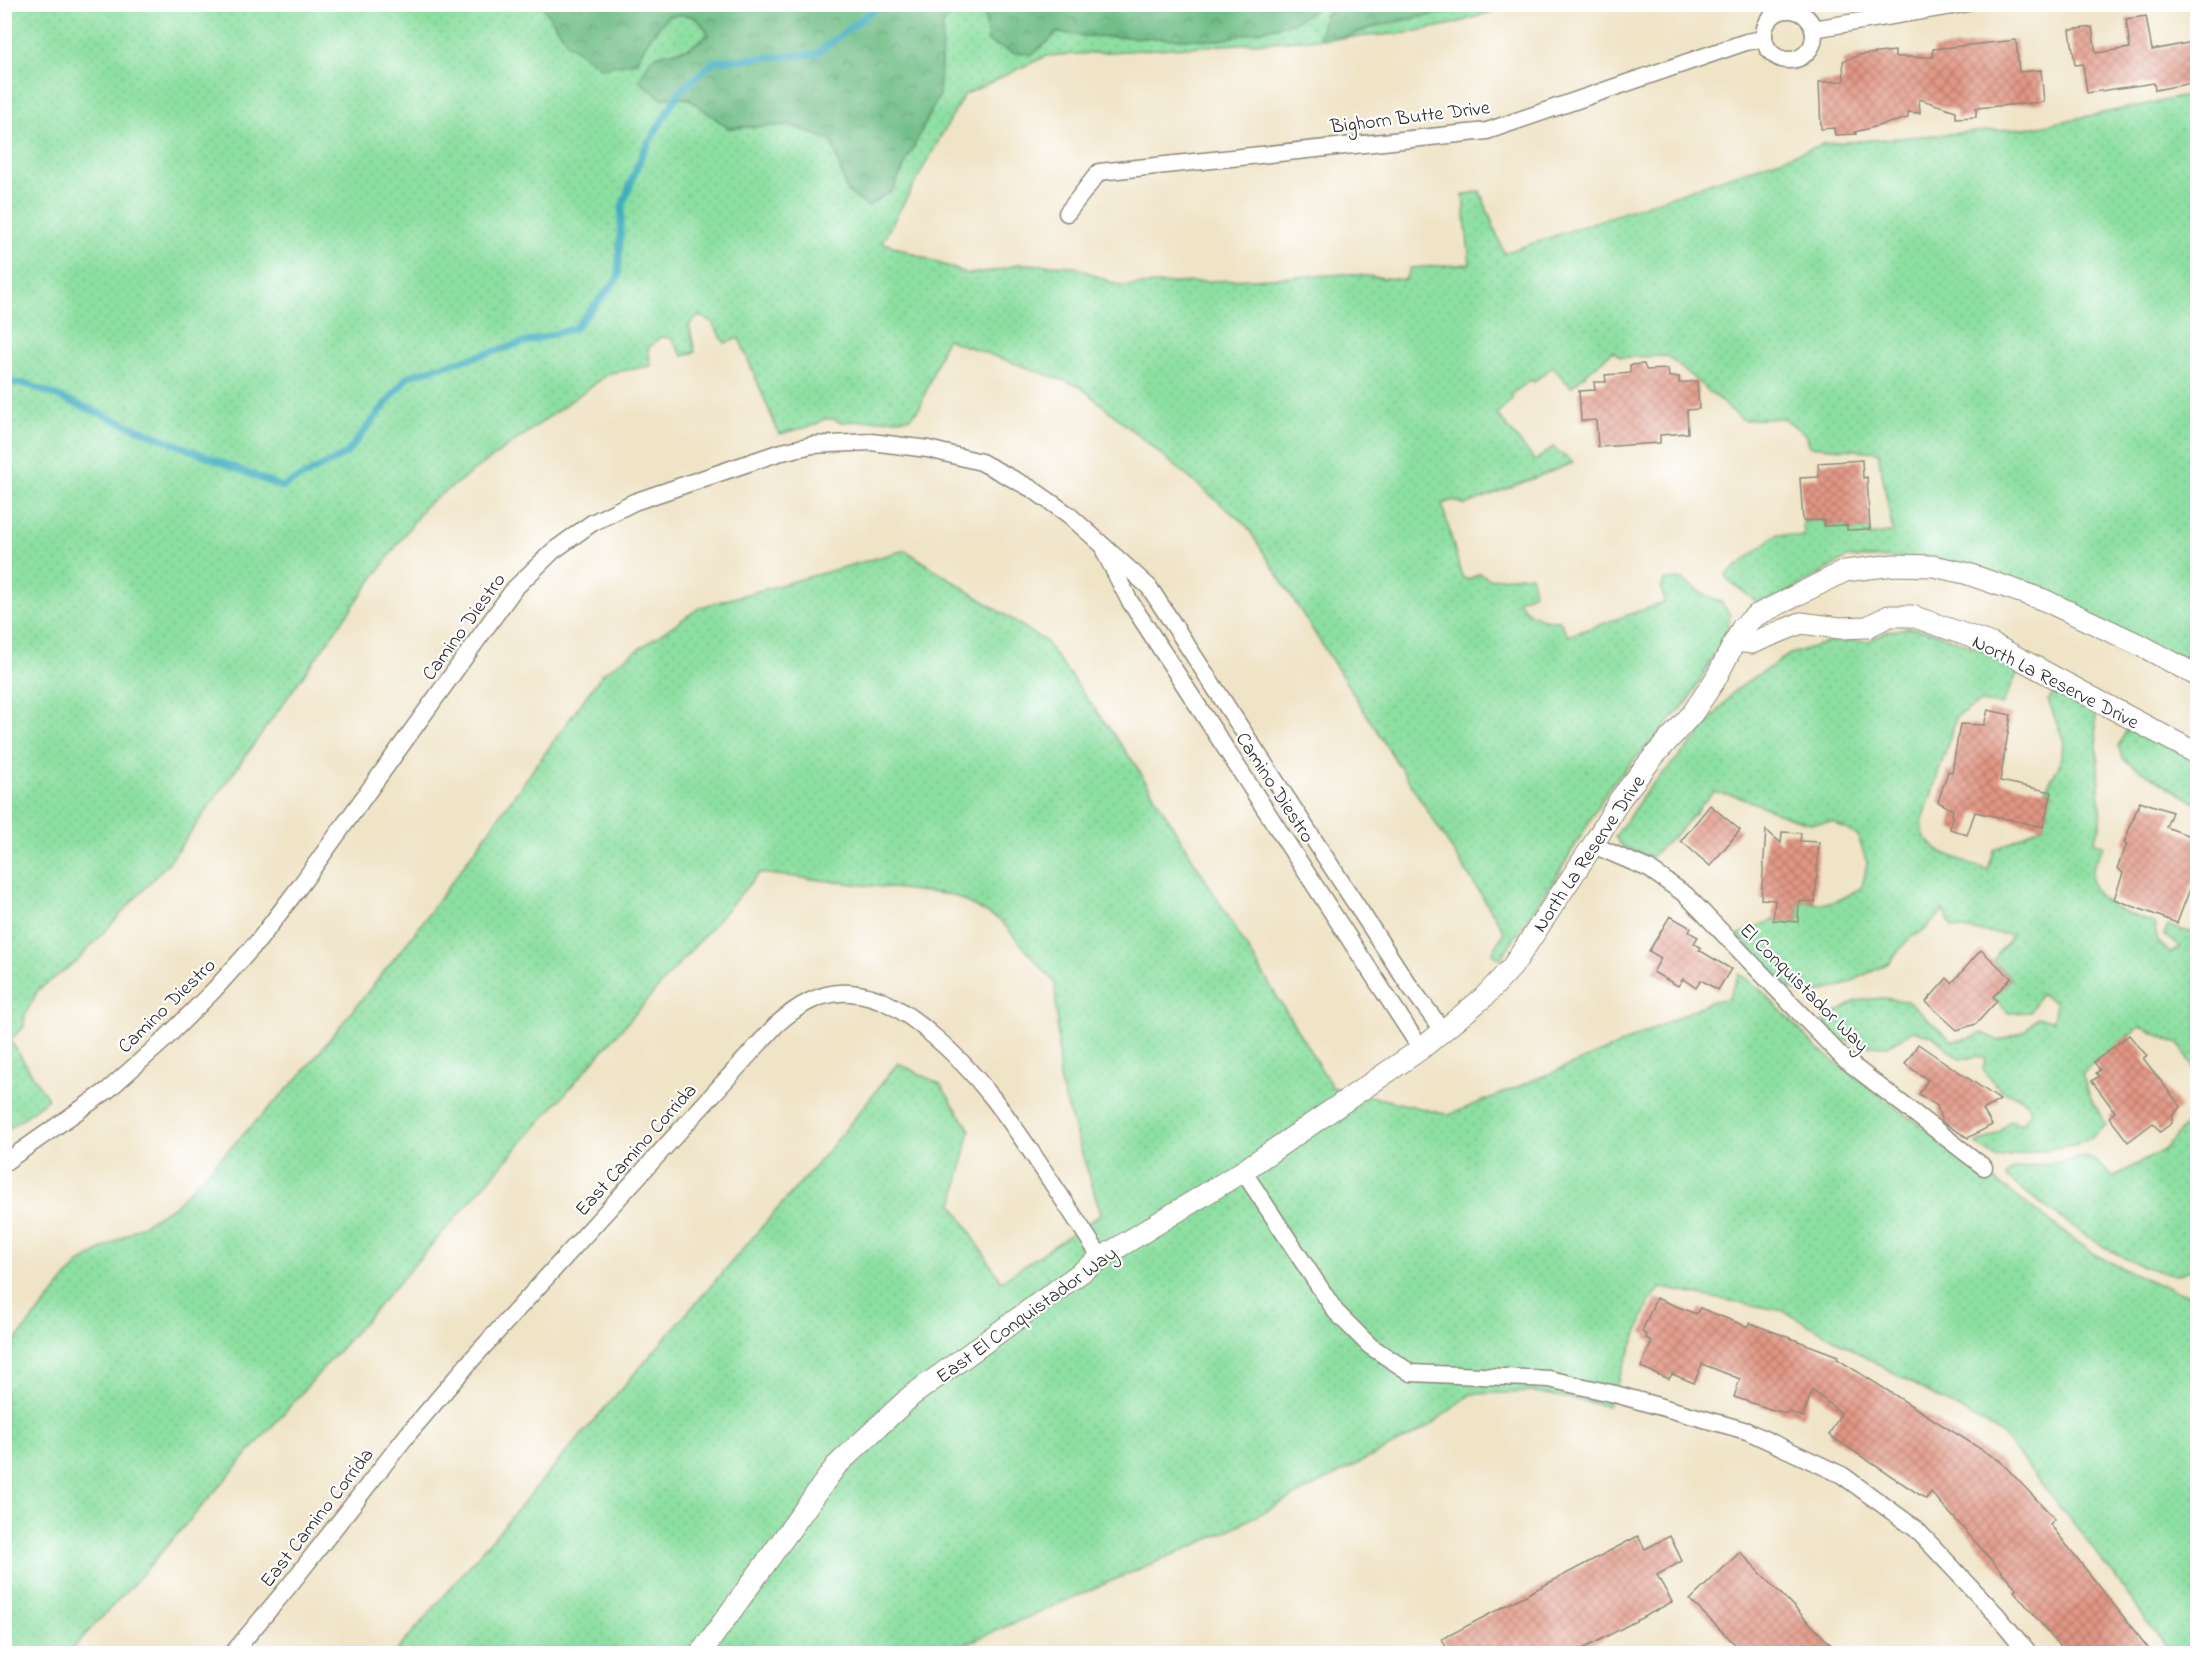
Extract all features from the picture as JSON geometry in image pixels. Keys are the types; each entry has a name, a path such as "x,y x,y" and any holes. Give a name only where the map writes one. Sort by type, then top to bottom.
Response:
{"street":[{"path":"1814,29 1964,4"},
{"path":"1784,10 1801,13 1808,18 1814,29 1811,49 1799,59 1791,61 1775,57 1769,51 1764,39 1765,27 1769,20 1784,10"},
{"name":"Bighorn Butte Drive","path":"1067,213 1100,172 1487,131 1746,42 1764,39"},
{"name":"Camino Diestro","path":"4,1163 108,1090 162,1042 214,990 259,940 514,589 553,551 592,523 634,502 778,453 812,445 871,442 928,449 981,462 1032,489 1069,514 1149,587 1399,971 1443,1031"},
{"name":"Camino Diestro","path":"1101,544 1129,600 1421,1049"},
{"name":"North La Reserve Drive","path":"1421,1049 1484,997 1512,967 1593,845 1620,799 1654,756 1692,714 1715,680 1743,628 1755,616 1845,571 1894,565 1933,566 1965,573 2044,600 2144,647 2198,676"},
{"name":"North La Reserve Drive","path":"1737,641 1752,643 1801,624 1840,628 1867,627 1889,616 1912,616 1992,644 2198,754"},
{"name":"El Conquistador Way","path":"1593,845 1649,869 1686,895 1844,1059 1984,1167"},
{"name":"East Camino Corrida","path":"232,1653 290,1586 408,1434 466,1366 776,1024 801,1005 815,998 847,993 874,997 904,1013 946,1046 979,1078 1007,1114 1101,1258"},
{"name":"East El Conquistador Way","path":"700,1653 836,1466 911,1396 1101,1258 1243,1171 1421,1049"},
{"path":"1243,1171 1336,1312 1370,1346 1411,1373 1549,1379 1615,1394 1747,1431 1842,1476 1916,1529 1997,1615 2029,1653"}],"green space":[{"path":"446,4 467,17 478,5 542,5 568,44 636,62 650,37 668,16 692,17 700,22 709,34 689,48 652,57 661,98 688,98 728,128 790,125 832,141 847,191 892,191 939,95 943,24 959,5 984,6 1058,33 1220,40 1317,9 1321,5 1350,5 1325,14 1319,39 1046,56 964,95 882,242 968,274 999,270 1019,264 1073,266 1120,286 1347,274 1405,280 1410,268 1470,264 1463,195 1480,191 1504,253 1824,144 2035,127 2197,94 2197,667 1926,558 1847,558 1778,598 1757,602 1728,580 1726,575 1777,534 1804,537 1803,521 1824,520 1825,526 1847,525 1847,530 1870,529 1870,536 1893,532 1878,452 1809,446 1807,436 1784,418 1743,420 1667,356 1621,357 1613,351 1571,387 1552,367 1534,382 1531,380 1512,394 1512,399 1497,414 1535,461 1553,447 1573,463 1465,505 1453,500 1442,504 1462,577 1468,580 1480,573 1489,579 1531,575 1533,594 1518,600 1521,605 1531,614 1548,620 1560,621 1568,636 1665,602 1662,588 1665,580 1679,579 1687,583 1721,602 1730,615 1728,629 1689,700 1610,786 1557,876 1500,959 1492,954 1504,931 1246,525 1079,386 946,339 920,407 910,418 840,422 824,419 815,425 779,434 739,338 725,343 712,322 699,316 689,325 695,352 683,356 671,338 660,337 648,349 651,366 610,373 425,506 170,861 77,961 38,990 25,1015 24,1027 10,1040 48,1099 5,1132 5,5"},
{"path":"1152,4 1321,5 1292,23 1220,40 1058,33 1033,54 1014,53 988,42 984,6 981,5 1129,5 1131,7"},
{"path":"1350,4 1484,5 1379,25 1341,38 1319,39 1325,14"},
{"path":"542,5 959,5 943,25 939,95 892,191 867,206 847,191 832,141 790,125 728,128 688,98 661,98 639,81 652,57 689,48 709,35 693,16 668,16 650,37 636,62 602,68 568,44"},
{"path":"1484,5 1513,5 1457,23 1407,33 1341,38 1379,25"},
{"path":"905,550 1045,641 1135,764 1332,1087 1449,1115 1617,1046 1712,1001 1728,999 1739,974 1761,990 1818,1049 2094,1254 2170,1289 2197,1297 2197,1653 2170,1653 2109,1569 2001,1433 1784,1311 1661,1288 1650,1301 1608,1406 1535,1392 1471,1394 1425,1429 1223,1533 958,1647 953,1653 395,1653 834,1144 898,1063 940,1084 970,1130 953,1205 1001,1281 1101,1214 1060,1083 1055,983 1000,920 953,895 759,873 136,1581 68,1653 5,1654 5,1353 79,1263 173,1207 301,1075 414,934 603,673 701,607"},
{"path":"1909,628 1931,631 2021,666 2002,705 1980,702 1957,716 1922,823 1924,837 1940,852 1988,870 1994,850 2043,826 2052,792 2045,790 2059,766 2064,742 2048,700 2056,691 2067,691 2095,708 2101,824 2094,841 2104,846 2092,872 2092,883 2096,892 2103,900 2123,912 2154,923 2158,941 2170,953 2180,947 2164,934 2168,926 2193,933 2197,918 2197,1073 2179,1044 2140,1027 2094,1062 2082,1075 2090,1096 2106,1125 2091,1138 2073,1145 1996,1158 1976,1144 2000,1132 2010,1120 2022,1124 2031,1112 2024,1100 2005,1092 1993,1082 1983,1069 1986,1058 1976,1056 1961,1060 1931,1035 1913,1031 1887,1046 1865,1046 1840,1039 1823,1021 1856,1001 1882,998 1907,1001 1952,1041 1969,1039 1983,1033 1999,1041 2025,1031 2037,1017 2053,1020 2056,1002 2040,994 2030,1012 2008,1013 1993,997 2011,978 1993,961 2012,935 1953,928 1943,911 1924,931 1909,938 1889,963 1842,986 1812,994 1790,989 1737,935 1773,920 1798,922 1799,901 1832,902 1862,887 1867,863 1858,836 1833,822 1810,823 1788,817 1738,796 1713,792 1676,834 1651,857 1622,846 1615,837 1648,789 1697,738 1735,690 1790,654 1829,642 1868,641 1889,631"},
{"path":"2129,726 2197,761 2197,804 2124,760 2118,746"},
{"path":"2197,1111 2197,1267 2184,1272 2176,1274 2155,1270 2110,1250 2064,1221 2006,1177 2011,1170 2085,1157 2095,1161 2113,1177 2164,1150"}],"building":[{"path":"2146,16 2152,50 2198,41 2198,82 2155,90 2154,83 2087,93 2083,64 2075,65 2070,30 2092,27 2096,53 2130,48 2126,19"},
{"path":"2016,40 2019,72 2041,70 2044,102 1976,108 1976,117 1956,118 1956,111 1919,99 1920,113 1908,112 1908,118 1855,132 1856,134 1835,135 1834,128 1821,129 1819,82 1844,81 1843,61 1859,55 1895,51 1895,57 1933,57 1933,49"},
{"path":"1644,364 1646,370 1668,369 1669,377 1679,377 1679,383 1697,381 1699,409 1687,410 1688,433 1660,435 1660,443 1598,447 1596,420 1581,421 1579,391 1595,390 1594,382 1606,382 1605,375 1630,373 1630,365"},
{"path":"1862,460 1863,478 1867,477 1870,529 1847,530 1847,525 1824,526 1824,520 1803,521 1800,478 1819,477 1818,463"},
{"path":"1988,710 2011,715 2000,781 2052,792 2043,827 1975,812 1967,835 1950,829 1953,810 1938,802 1948,771 1952,772 1960,724 1984,725"},
{"path":"2140,801 2172,812 2166,827 2198,839 2198,868 2177,923 2114,899 2123,873 2117,868"},
{"path":"1710,805 1740,830 1710,866 1681,841"},
{"path":"1766,830 1781,843 1782,832 1801,833 1800,841 1819,842 1815,902 1799,901 1798,922 1773,920 1775,900 1761,899"},
{"path":"1670,916 1691,928 1689,932 1698,937 1694,943 1701,948 1699,950 1731,969 1718,990 1701,980 1696,988 1683,979 1678,986 1653,972 1661,958 1649,951"},
{"path":"1981,950 2011,978 1993,997 1997,1001 1976,1024 1957,1030 1926,1002 1947,978 1952,983"},
{"path":"2129,1035 2147,1056 2143,1058 2181,1107 2173,1114 2172,1123 2160,1132 2153,1123 2128,1142 2109,1117 2115,1112 2092,1081 2099,1076 2096,1073 2100,1070 2094,1062"},
{"path":"1918,1044 2000,1100 1983,1110 1992,1125 1968,1138 1942,1122 1937,1106 1919,1094 1928,1080 1905,1064"},
{"path":"1656,1298 1696,1314 1700,1308 1748,1327 1750,1323 1838,1356 1837,1359 2000,1461 2055,1519 2050,1524 2152,1653 2065,1653 2014,1591 2017,1589 1931,1492 1926,1499 1829,1435 1841,1413 1812,1390 1803,1417 1734,1397 1740,1379 1702,1364 1694,1383 1672,1374 1669,1379 1641,1367 1652,1341 1642,1332"},
{"path":"1638,1536 1645,1549 1670,1536 1682,1561 1657,1575 1672,1602 1575,1653 1449,1653 1442,1639"},
{"path":"1740,1552 1839,1653 1744,1653 1690,1600"}],"waterway":[{"path":"4,382 27,384 282,487 346,454 408,376 575,328 618,278 622,206 643,152 680,91 715,61 816,54 881,4"}]}
